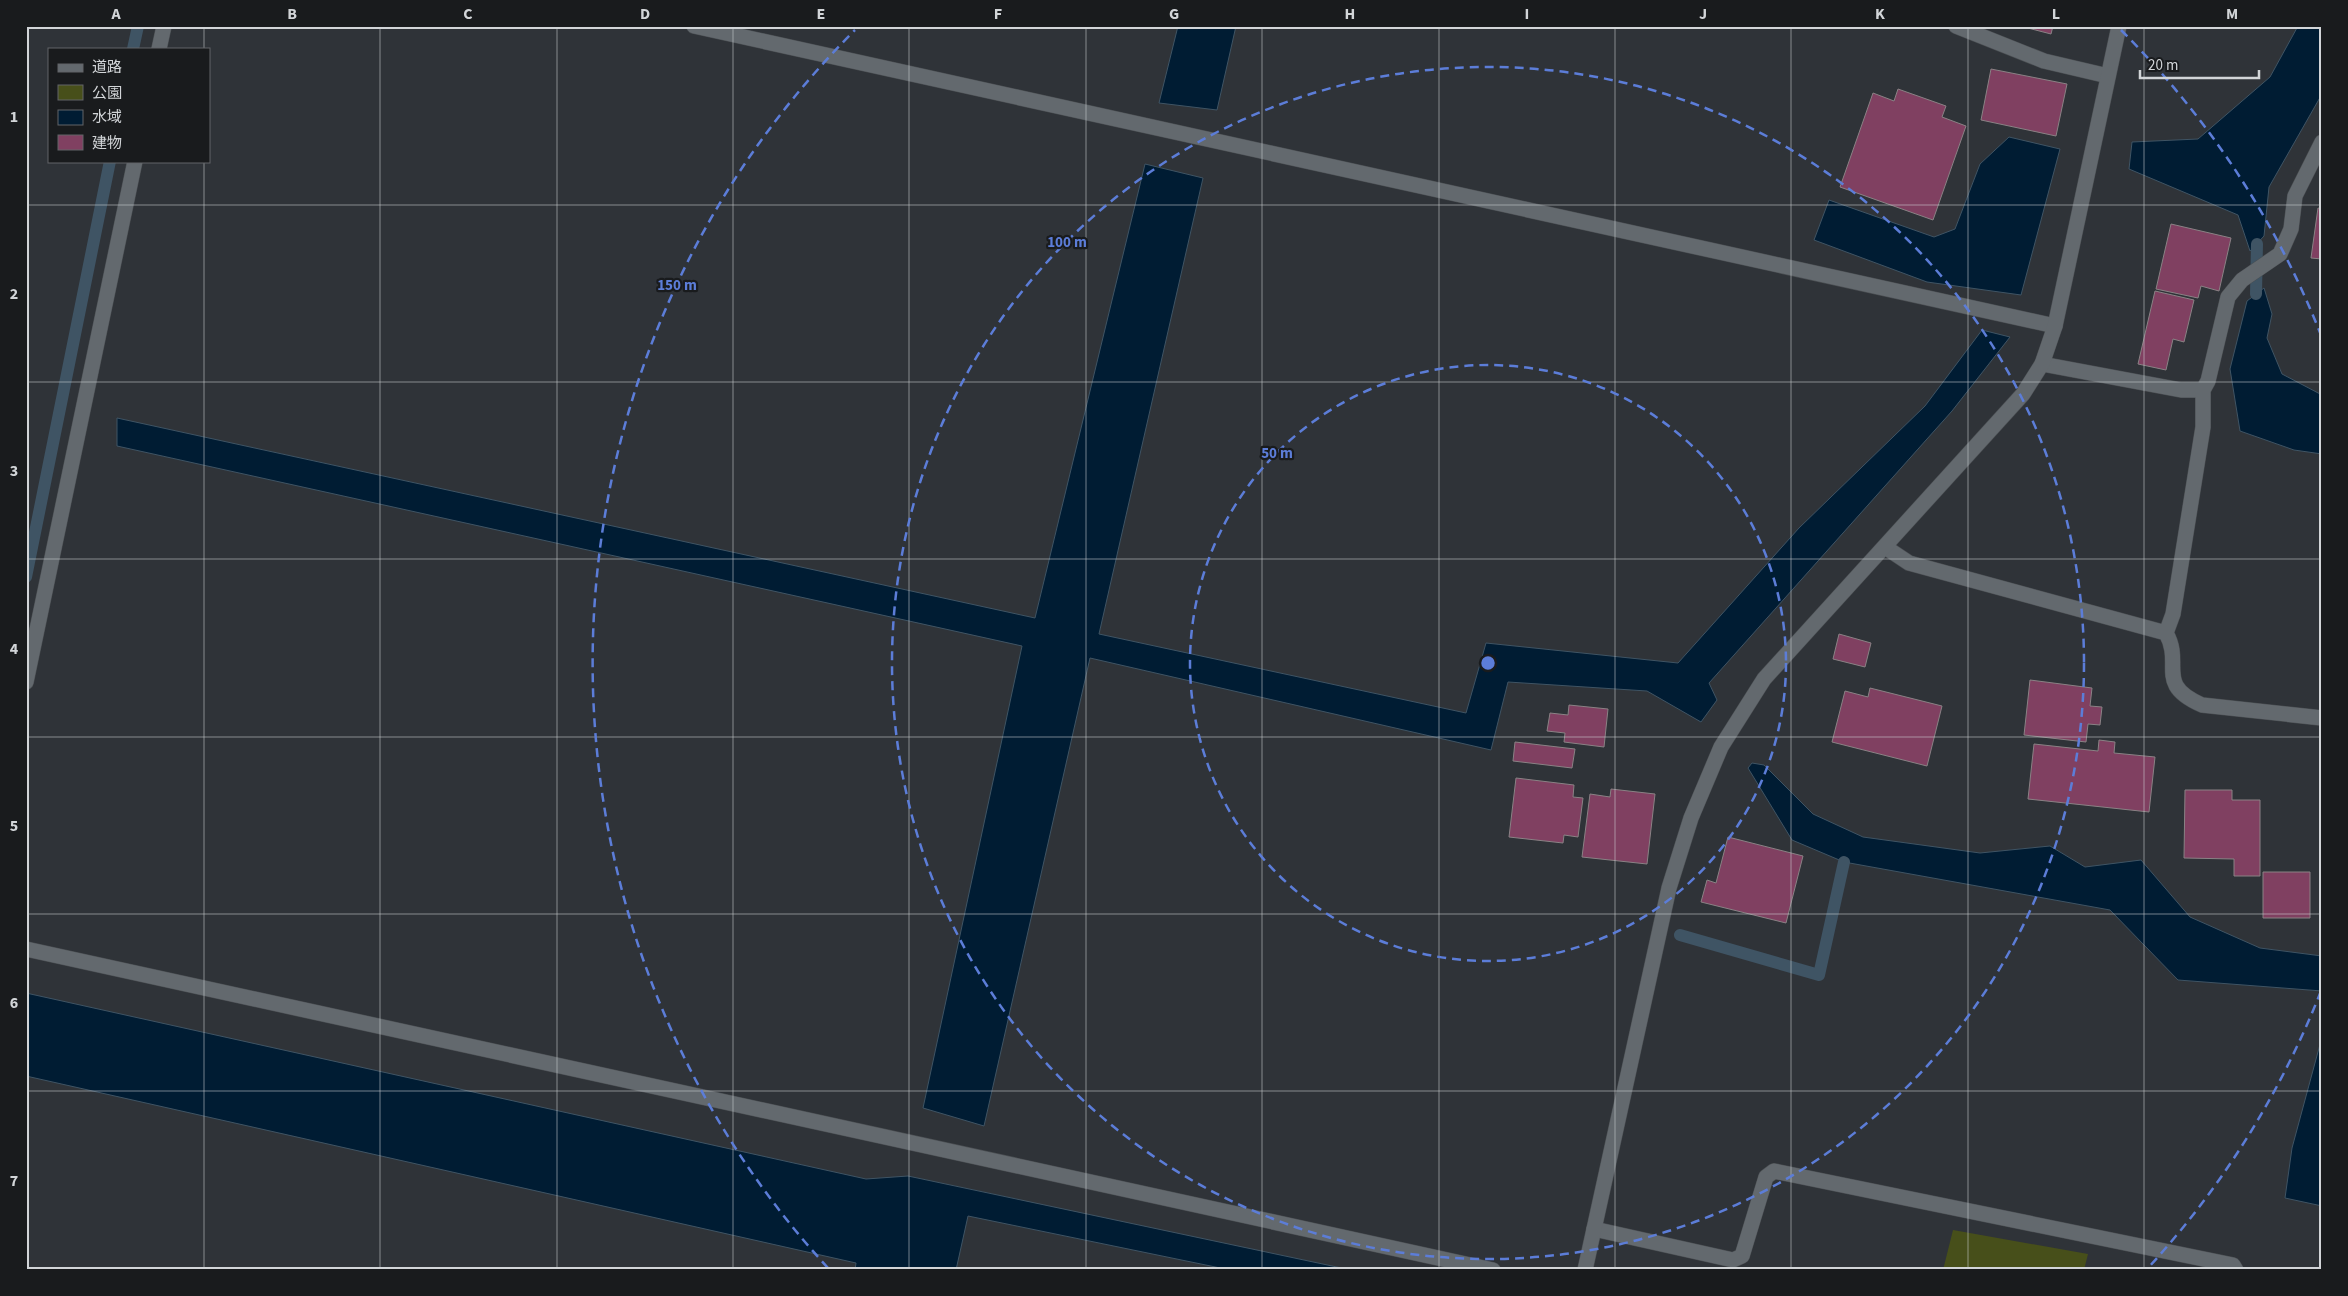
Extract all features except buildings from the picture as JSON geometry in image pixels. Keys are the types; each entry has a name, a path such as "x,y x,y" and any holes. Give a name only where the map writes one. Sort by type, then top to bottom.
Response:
{"street":[{"path":"159,48 164,26"},
{"path":"694,26 2055,326"},
{"path":"1956,26 2044,61 2108,76"},
{"path":"1586,1270 1668,888 1690,818 1721,747 1764,679 2023,394 2042,364 2055,326 2119,26"},
{"path":"2166,633 2173,614 2203,427 2203,390 2208,381 2228,297 2242,280 2270,263 2280,254 2291,229 2294,196 2315,170 2322,142"},
{"path":"26,682 135,162"},
{"path":"2042,364 2181,390 2203,390"},
{"path":"1885,548 1909,563 2166,633 2171,642 2173,682 2186,698 2202,705 2322,718"},
{"path":"26,949 1493,1270"},
{"path":"1594,1228 1733,1260 1742,1256 1766,1177 1774,1171 2233,1265 2236,1270"}],"green space":[{"path":"1953,1230 2088,1254 2084,1270 1943,1270"}],"water":[{"path":"1178,26 1236,26 1217,110 1159,103"},
{"path":"2298,26 2322,26 2322,94 2269,187 2264,236 2250,251 2238,215 2129,169 2132,142 2198,139 2270,77"},
{"path":"2009,137 2060,149 2021,295 1927,282 1814,240 1829,200 1934,237 1955,229 1980,164"},
{"path":"1145,164 1203,178 1099,634 1466,713 1486,643 1678,663 1799,528 1925,406 1982,330 2010,337 1952,411 1709,683 1717,700 1701,722 1647,691 1508,682 1491,750 1090,658 984,1126 923,1108 1022,646 117,446 117,418 1035,618"},
{"path":"2264,288 2272,314 2267,338 2282,374 2322,395 2322,454 2294,450 2240,431 2230,369 2247,301"},
{"path":"1752,763 1764,765 1813,814 1863,837 1980,853 2050,846 2085,867 2141,860 2190,917 2260,948 2322,956 2322,991 2178,980 2110,910 1844,862 1792,840 1748,768"},
{"path":"26,993 866,1179 908,1176 1351,1270 1230,1270 968,1216 956,1270 855,1270 856,1263 26,1076"},
{"path":"2322,1037 2322,1206 2285,1198 2292,1148"}],"waterway":[{"path":"133,48 138,26"},
{"path":"26,577 110,162"},
{"path":"2256,294 2257,244"},
{"path":"1680,935 1819,975 1844,862"}]}
